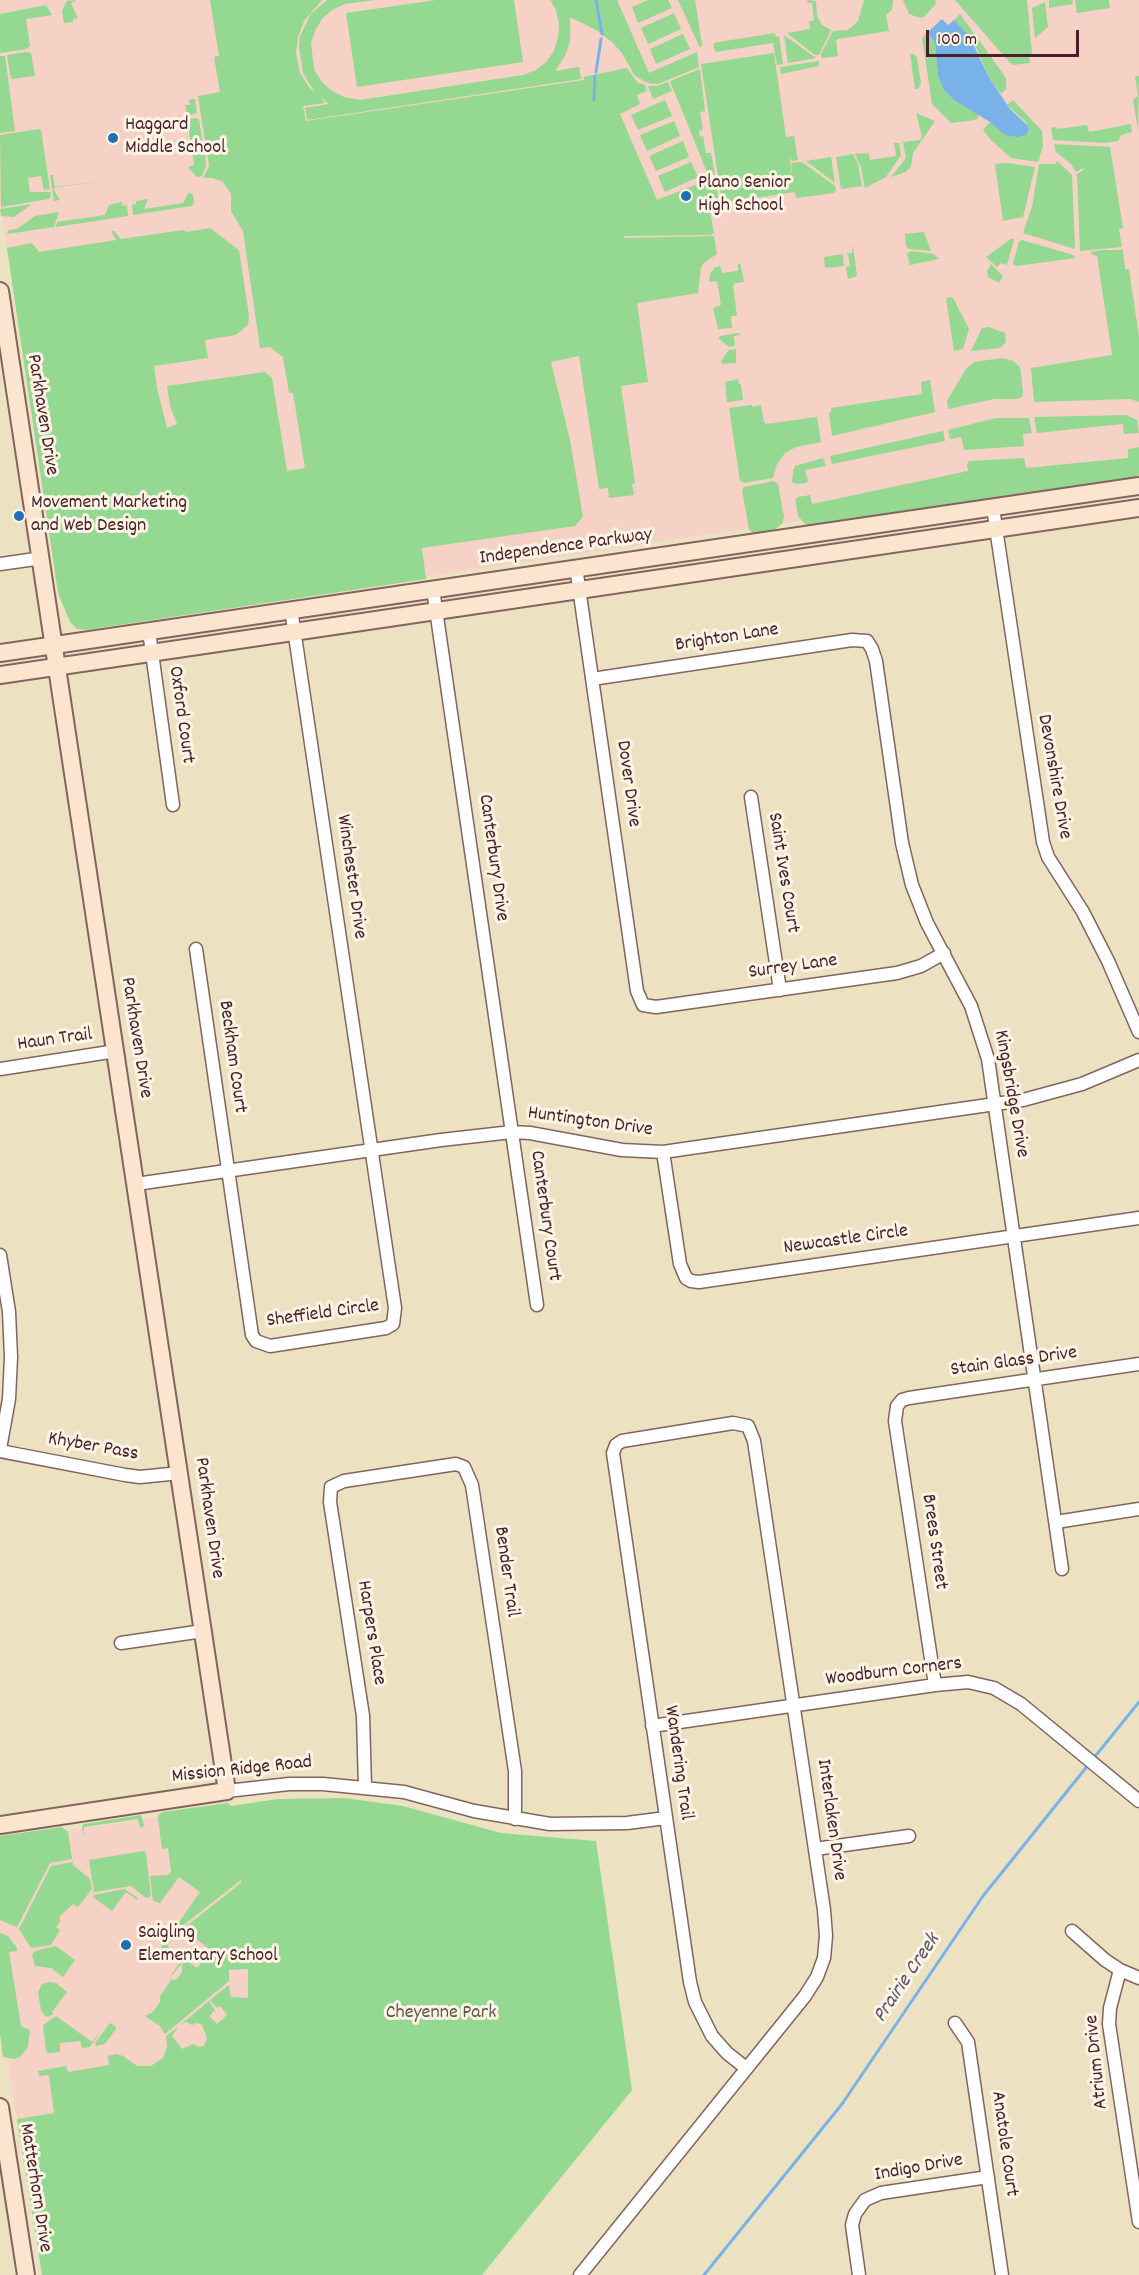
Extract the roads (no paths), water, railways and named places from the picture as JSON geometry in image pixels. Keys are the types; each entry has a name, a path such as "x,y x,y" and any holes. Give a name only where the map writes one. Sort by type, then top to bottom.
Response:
{"main road":[{"name":"Parkhaven Drive","path":"0,291 227,1791"},
{"name":"Independence Parkway","path":"0,653 1139,486"},
{"path":"0,675 1139,508"},
{"name":"Mission Ridge Road","path":"0,1825 227,1791"},
{"name":"Matterhorn Drive","path":"0,2107 26,2275"}],"street":[{"name":"Devonshire Drive","path":"993,508 1043,842 1048,857 1083,912 1108,961 1139,1032"},
{"path":"0,564 42,558"},
{"name":"Dover Drive","path":"576,567 637,991 643,1005"},
{"name":"Canterbury Drive","path":"433,589 512,1132"},
{"name":"Winchester Drive","path":"291,609 370,1150"},
{"name":"Oxford Court","path":"149,631 173,805"},
{"name":"Brighton Lane","path":"592,679 852,640 867,641"},
{"name":"Kingsbridge Drive","path":"867,641 876,660 906,863 918,904 961,983 978,1024 988,1059 1062,1569"},
{"name":"Saint Ives Court","path":"751,797 780,990"},
{"name":"Beckham Court","path":"196,949 228,1171"},
{"name":"Surrey Lane","path":"643,1005 656,1007 897,973 921,966 944,953"},
{"name":"Haun Trail","path":"0,1069 116,1051"},
{"name":"Huntington Drive","path":"136,1184 512,1132 622,1150 663,1152 1023,1100 1067,1089 1139,1060"},
{"name":"Canterbury Court","path":"512,1132 537,1305"},
{"name":"Sheffield Circle","path":"228,1171 250,1327 256,1341 270,1346 376,1331 393,1324 395,1317 370,1150"},
{"name":"Newcastle Circle","path":"663,1152 680,1264 686,1278 699,1282 1139,1218"},
{"path":"0,1255 9,1312 11,1357 9,1399 0,1450"},
{"name":"Stain Glass Drive","path":"897,1406 902,1400 909,1398 1139,1364"},
{"name":"Brees Street","path":"897,1406 896,1421 935,1685"},
{"name":"Interlaken Drive","path":"579,2275 805,1996 817,1977 824,1959 826,1936 754,1441 748,1426 733,1423 628,1439 616,1445"},
{"name":"Wandering Trail","path":"616,1445 613,1463 694,2002 712,2036 727,2053 746,2068"},
{"name":"Khyber Pass","path":"0,1450 125,1475 148,1476 180,1473"},
{"name":"Bender Trail","path":"331,1487 344,1481 456,1464 464,1467 469,1474 515,1771 515,1819"},
{"name":"Harpers Place","path":"331,1487 330,1502 363,1716 365,1787"},
{"path":"1056,1522 1139,1509"},
{"path":"121,1643 203,1631"},
{"name":"Woodburn Corners","path":"652,1726 968,1682 994,1688 1021,1704 1139,1801"},
{"name":"Mission Ridge Road","path":"227,1791 289,1784 365,1787 404,1792 474,1811 550,1824 588,1825 666,1818"},
{"path":"815,1849 909,1836"},
{"path":"1072,1932 1120,1970 1139,1978"},
{"name":"Atrium Drive","path":"1120,1970 1110,2008 1110,2024 1139,2222"},
{"name":"Anatole Court","path":"955,2023 968,2042 1002,2275"},
{"name":"Indigo Drive","path":"858,2275 852,2225 860,2205 865,2200 881,2193 988,2177"}],"water":[{"path":"942,19 948,25 954,20 970,37 988,76 1010,109 1027,125 1029,129 1026,135 1017,137 1005,135 990,122 954,100 944,90 938,76 935,44 928,32"}],"waterway":[{"path":"596,0 602,34"},
{"path":"596,72 601,39"},
{"path":"594,100 595,76"},
{"name":"Prairie Creek","path":"1093,1759 1139,1702"},
{"name":"Prairie Creek","path":"704,2275 842,2104 983,1896 1089,1764"}],"place":[{"name":"Haggard Middle School","path":"113,138"},
{"name":"Plano Senior High School","path":"686,196"},
{"name":"Movement Marketing and Web Design","path":"19,516"},
{"name":"Saigling Elementary School","path":"126,1945"}],"park label":[{"name":"Cheyenne Park","path":"441,2014"}]}
